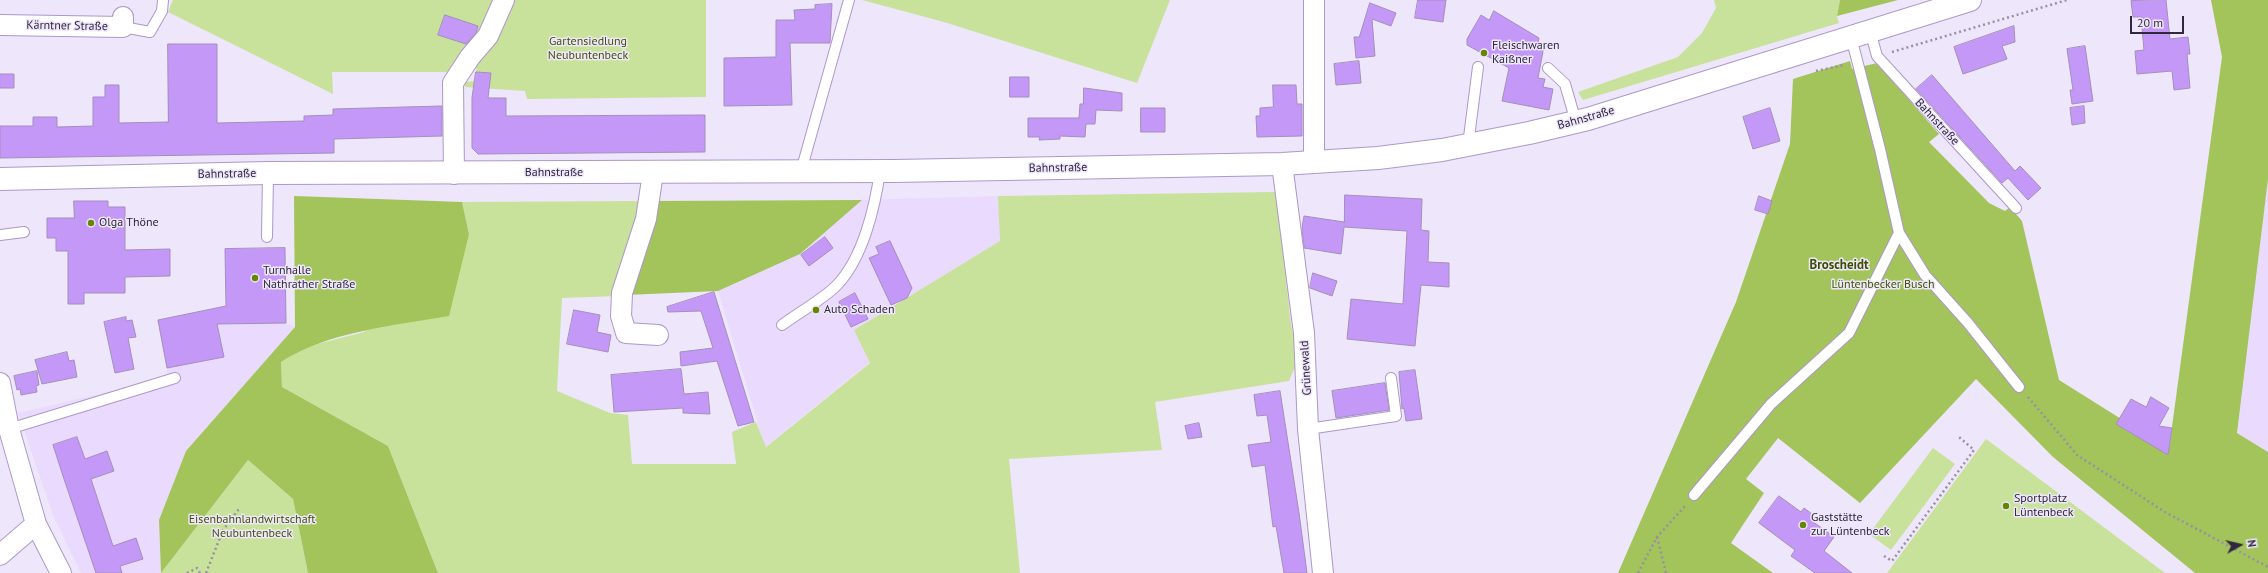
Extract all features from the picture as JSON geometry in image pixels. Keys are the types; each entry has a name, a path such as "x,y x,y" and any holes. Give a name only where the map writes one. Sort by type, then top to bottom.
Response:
{"main road":[{"name":"Bahnstraße","path":"0,180 268,173 454,174 880,171 1282,164 1378,158 1468,145 1576,122 1970,0"}],"street":[{"path":"454,174 453,83 470,57 488,36 504,0"},
{"path":"1314,0 1314,162"},
{"name":"Kärntner Straße","path":"0,25 123,22"},
{"name":"Grünewald","path":"1282,164 1304,333 1308,429 1323,573"},
{"path":"653,173 646,219 622,293 621,316 626,333 658,335"},
{"path":"0,383 9,429 36,524 61,573"},
{"path":"0,555 36,524"}],"lane":[{"path":"123,22 150,32 162,11 163,0"},
{"path":"801,171 849,0"},
{"path":"1860,34 1858,62 1899,233 1925,275 1968,323 2019,387"},
{"name":"Bahnstraße","path":"1860,34 1877,56 2016,208"},
{"path":"1468,145 1478,67"},
{"path":"1548,68 1565,84 1576,122"},
{"path":"782,324 837,285 859,253 878,186 880,171"},
{"path":"267,237 268,173"},
{"path":"0,234 24,232"},
{"path":"1694,495 1771,404 1849,333 1899,233"},
{"path":"9,429 175,378"},
{"path":"1308,429 1396,416 1391,378"}],"path":[{"path":"1877,56 2067,0"},
{"path":"2019,387 2077,455 2165,512 2268,567"},
{"path":"1884,556 1892,561 1974,450 1959,437"},
{"path":"1638,573 1657,537 1694,495"},
{"path":"206,573 223,530 239,509"},
{"path":"1657,537 1666,573"},
{"path":"187,573 197,568 200,573"}],"shaded area":[{"path":"2268,179 2268,452 2237,433"},
{"path":"998,196 1001,241 855,329 870,362 765,447 718,291 800,254 862,200"},
{"path":"285,248 286,323 295,327 186,451 159,520 161,573 81,573 54,518 18,413 167,378 167,368 157,320 226,308 225,249"}],"green space":[{"name":"Gartensiedlung Neubuntenbeck","path":"173,0 706,0 706,97 527,99 525,91 465,87 465,82 475,81 478,52 464,50 447,72 332,72 333,94 168,12"},
{"path":"862,0 1170,0 1137,83 944,22"},
{"path":"1714,0 1840,0 1837,16 1839,23 1583,100 1578,92 1678,57 1702,33 1716,8"},
{"path":"1840,0 1898,0 1837,16"},
{"name":"Lüntenbecker Busch","path":"2211,0 2268,0 2268,179 2237,433 2268,452 2268,573 2195,573 2053,457 1976,379 1860,503 1778,438 1746,479 1764,493 1731,543 1773,573 1618,573 1736,302 1790,144 1793,79 1850,61 1852,69 1877,63 1939,134 1929,142 1989,203 2005,211 2010,207 2022,221 2059,380 2169,449 2222,57"},
{"path":"1276,192 1291,325 1301,365 1294,369 1289,381 1155,402 1162,450 1009,459 1020,573 438,573 388,446 282,387 281,362 306,347 364,332 469,234 462,202 644,201 618,296 562,298 557,391 610,413 628,415 632,464 736,464 732,432 756,422 766,447 870,363 854,330 1000,241 998,196"},
{"path":"294,196 462,202 469,234 449,316 340,336 320,343 281,362 282,387 388,446 438,573 308,573 293,499 248,460 161,573 159,520 186,451 295,327"},
{"path":"862,200 800,254 718,291 626,295 653,201"},
{"name":"Sportplatz Lüntenbeck","path":"1986,439 2165,573 1887,573"},
{"path":"1933,448 1955,464 1891,550 1869,534"},
{"name":"Eisenbahnlandwirtschaft Neubuntenbeck","path":"248,460 293,499 308,573 161,573"}],"building":[{"path":"1418,0 1446,0 1443,22 1415,18"},
{"path":"2166,0 2170,39 2188,37 2190,54 2187,54 2190,88 2174,90 2172,71 2137,74 2135,51 2144,50 2141,17 2133,17 2131,1"},
{"path":"1370,3 1396,13 1391,26 1372,19 1375,56 1356,58 1354,37 1359,37"},
{"path":"832,4 830,43 790,43 792,105 724,106 724,58 776,57 776,20 795,20 794,10 815,9 815,5"},
{"path":"1494,11 1539,38 1538,44 1544,46 1538,78 1545,79 1543,87 1553,89 1549,110 1502,101 1509,68 1467,45 1467,39 1481,15 1489,20"},
{"path":"445,15 478,26 476,33 466,44 438,35"},
{"path":"2014,26 2015,42 2002,46 2007,59 1963,74 1954,47"},
{"path":"168,44 217,44 217,123 304,121 304,116 333,115 333,109 442,106 442,136 334,139 334,153 0,158 0,126 33,126 33,117 57,117 57,127 93,126 93,97 105,97 105,85 119,85 119,123 168,122"},
{"path":"2085,46 2093,101 2072,104 2070,90 2073,90 2067,49"},
{"path":"1359,61 1361,83 1336,85 1334,64"},
{"path":"476,72 491,73 488,98 506,98 506,116 705,115 705,152 478,154 472,148 472,98"},
{"path":"0,74 14,74 14,88 0,88"},
{"path":"1932,75 2015,171 2020,166 2041,188 2028,200 2008,178 2002,183 1916,89"},
{"path":"1010,77 1029,77 1029,97 1010,97"},
{"path":"1273,85 1296,85 1297,104 1302,104 1302,136 1257,137 1256,116 1260,116 1260,108 1273,107"},
{"path":"1084,88 1122,93 1122,111 1096,110 1095,124 1086,124 1085,137 1060,136 1060,139 1039,140 1040,137 1028,137 1028,118 1079,118 1080,104 1083,104"},
{"path":"2084,106 2085,123 2072,125 2070,108"},
{"path":"1141,108 1165,108 1165,132 1141,132"},
{"path":"1770,108 1780,141 1753,149 1743,117"},
{"path":"1345,195 1422,199 1421,230 1429,231 1428,262 1449,263 1449,287 1421,285 1415,346 1347,339 1351,299 1403,304 1407,231 1344,227 1341,254 1304,248 1302,228 1304,216 1344,222"},
{"path":"1759,196 1772,201 1768,214 1755,210"},
{"path":"74,201 108,201 108,207 125,207 125,250 170,249 170,276 125,277 125,293 84,293 84,304 68,304 68,251 56,251 56,238 47,238 47,218 74,218"},
{"path":"825,237 833,248 809,266 801,255"},
{"path":"890,241 912,288 907,298 891,305 869,258 879,254 876,247"},
{"path":"285,248 286,323 217,324 224,357 167,368 158,320 226,306 225,249"},
{"path":"1313,273 1337,281 1332,296 1310,288"},
{"path":"714,292 754,422 738,426 717,361 681,366 680,352 713,348 701,311 668,312 667,307"},
{"path":"855,293 868,319 851,327 839,302"},
{"path":"574,310 600,315 597,332 611,335 608,352 567,344"},
{"path":"126,317 126,321 132,320 136,337 128,338 134,369 115,373 104,322"},
{"path":"67,352 69,361 74,360 77,377 42,384 35,360"},
{"path":"681,369 684,394 708,392 710,414 683,413 683,408 614,412 611,375"},
{"path":"1415,370 1422,419 1406,421 1404,408 1402,409 1399,372"},
{"path":"37,371 39,385 36,386 37,392 21,395 20,389 17,390 14,376"},
{"path":"1385,383 1389,410 1336,418 1332,391"},
{"path":"1280,391 1307,573 1284,573 1276,526 1273,527 1265,465 1252,467 1248,445 1271,442 1267,415 1257,416 1254,395"},
{"path":"2151,397 2169,408 2159,426 2172,428 2168,455 2116,424 2131,399 2146,407"},
{"path":"1199,423 1202,437 1188,439 1185,426"},
{"path":"77,437 85,459 107,451 114,471 91,479 113,546 136,538 143,559 120,566 122,573 96,573 64,479 53,445"},
{"path":"1779,496 1801,512 1804,508 1816,517 1812,521 1834,537 1824,551 1852,573 1815,573 1791,556 1795,550 1759,523"}],"place":[{"name":"Fleischwaren Kaißner","path":"1484,53"},
{"name":"Olga Thöne","path":"91,223"},
{"name":"Turnhalle Nathrather Straße","path":"255,278"},
{"name":"Auto Schaden","path":"816,310"},
{"name":"Sportplatz Lüntenbeck","path":"2006,506"},
{"name":"Gaststätte zur Lüntenbeck","path":"1803,525"}],"district":[{"name":"Broscheidt","path":"1839,265"}]}
